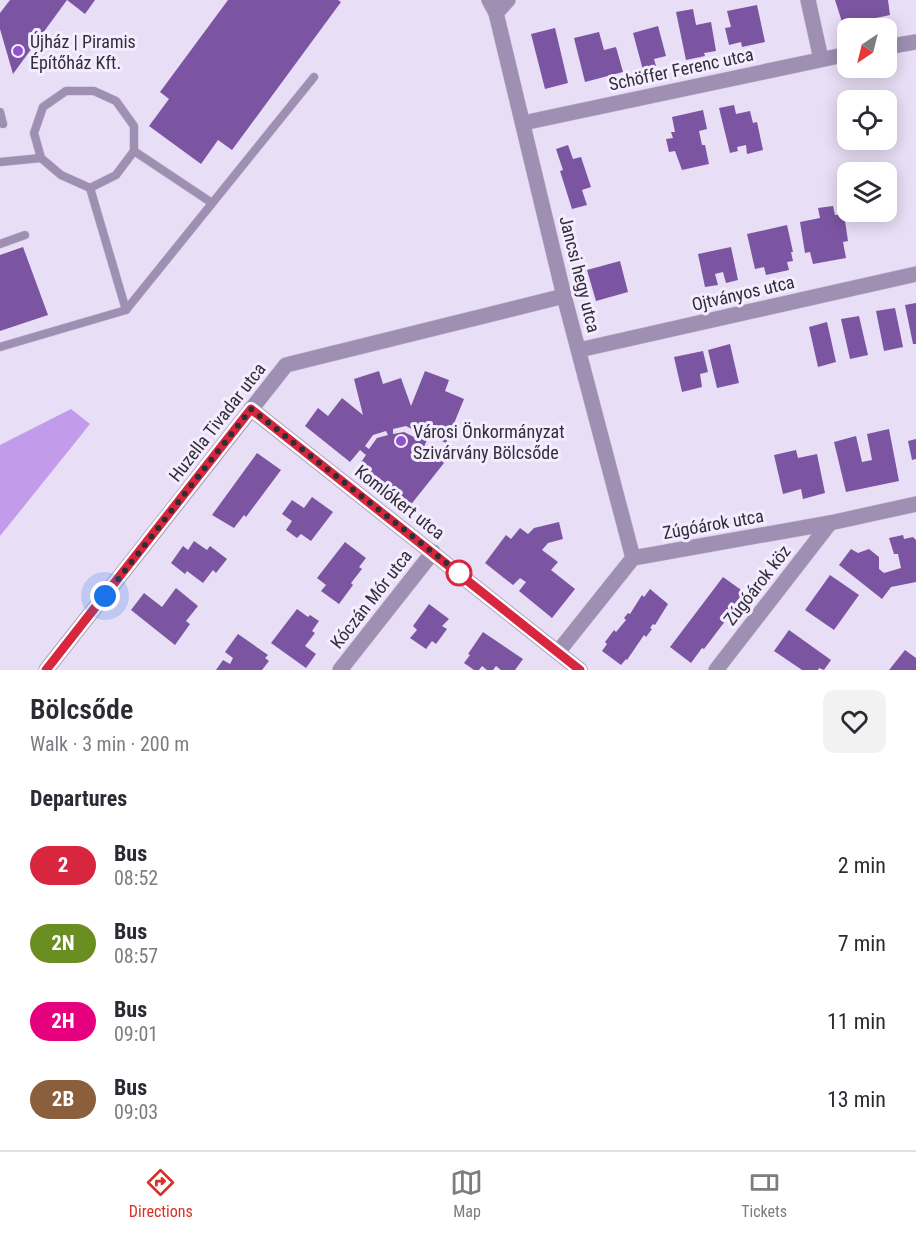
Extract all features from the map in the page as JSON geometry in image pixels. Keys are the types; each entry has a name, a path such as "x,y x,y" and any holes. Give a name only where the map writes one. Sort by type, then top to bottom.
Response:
{"street":[{"path":"493,7 508,0"},
{"path":"808,0 821,59"},
{"name":"Jancsi hegy utca","path":"493,7 564,296 633,558"},
{"path":"897,45 916,42"},
{"name":"Schöffer Ferenc utca","path":"523,123 837,56"},
{"name":"Ojtványos utca","path":"579,350 916,274"},
{"name":"Huzella Tivadar utca","path":"46,670 286,365 564,296"},
{"name":"Komlókert utca","path":"251,409 580,670"},
{"name":"Zúgóárok utca","path":"633,558 830,523 916,504"},
{"name":"Zúgóárok köz","path":"716,670 830,523"},
{"name":"Kóczán Mór utca","path":"340,670 433,552"},
{"path":"558,652 633,558"}],"lane":[{"path":"0,347 126,310 314,77"},
{"path":"66,91 94,91 116,101 134,126 134,151 116,175 90,188 61,176 41,158 34,133 43,107 66,91"},
{"path":"0,112 3,124"},
{"path":"134,151 212,203"},
{"path":"0,162 41,158"},
{"path":"90,188 126,310"},
{"path":"0,244 25,235"}],"shaded area":[{"path":"71,409 90,424 0,536 0,445"}],"building":[{"name":"Újház | Piramis Építőház Kft.","path":"10,0 67,0 13,74 0,29 0,13"},
{"name":"Újház | Piramis Építőház Kft.","path":"67,0 95,0 85,14"},
{"path":"228,0 338,0 341,2 232,150 218,140 201,164 149,126 169,99 160,92"},
{"path":"835,0 888,0 890,15 876,18 841,18"},
{"path":"757,5 765,42 742,47 741,42 729,45 725,28 731,27 727,11"},
{"path":"693,9 696,25 711,22 716,51 686,60 676,12"},
{"path":"658,26 666,56 654,59 656,66 643,70 633,33"},
{"path":"555,28 568,83 545,89 531,34"},
{"path":"599,32 604,50 616,47 623,72 585,82 574,38"},
{"path":"734,105 736,114 750,111 753,123 757,122 763,150 747,154 746,145 737,147 738,151 730,153 719,108"},
{"path":"703,110 707,129 699,131 709,164 682,170 675,151 669,152 666,139 673,138 671,132 675,132 672,117"},
{"path":"568,145 573,159 581,157 591,187 582,190 587,205 572,209 560,171 563,170 556,149"},
{"path":"833,206 837,222 845,222 848,241 843,242 846,258 813,264 810,252 805,253 800,222 820,218 818,208"},
{"path":"787,225 793,252 791,252 793,261 787,262 789,270 766,275 764,267 755,269 747,234"},
{"path":"23,247 48,315 0,331 0,255"},
{"path":"731,247 738,280 726,283 723,272 715,274 718,285 705,287 698,254"},
{"path":"620,261 628,292 596,301 587,270"},
{"path":"916,303 916,344 913,344 905,305"},
{"path":"895,308 903,347 884,351 876,311"},
{"path":"859,316 868,355 850,359 841,319"},
{"path":"827,322 836,362 818,367 809,327"},
{"path":"730,344 739,383 717,388 708,350"},
{"path":"703,351 708,372 700,374 702,387 682,392 674,357"},
{"name":"Városi Önkormányzat Szivárvány Bölcsőde","path":"379,371 383,384 401,378 411,406 425,371 449,380 445,391 464,399 446,443 429,435 424,447 444,463 409,507 359,465 366,455 360,450 350,462 305,426 318,408 328,416 342,398 363,415 354,379","holes":["406,426 418,432 416,438 404,432 393,434 393,429","386,431 388,435 377,438 369,449 365,446 373,435"]},
{"path":"889,429 899,481 846,492 834,442 856,436 862,462 872,460 867,434"},
{"path":"916,439 916,459 912,460 908,441"},
{"path":"796,450 798,458 817,454 825,493 803,499 801,489 783,494 774,455"},
{"path":"257,453 281,470 246,517 244,515 234,528 212,515"},
{"path":"312,497 333,512 311,541 301,534 297,538 286,530 292,521 282,514 292,500 304,508"},
{"path":"559,522 563,539 548,543 542,550 558,562 551,570 575,589 552,618 519,591 526,582 520,578 513,585 485,563 506,535 511,539 520,528 528,534 534,528"},
{"path":"903,535 904,539 913,537 916,540 916,582 891,587 882,599 839,565 851,549 858,553 869,549 879,557 879,569 884,573 901,568 898,554 894,554 889,538"},
{"path":"194,541 207,550 210,546 227,559 216,573 213,570 203,583 187,571 185,574 171,563 183,546 188,550"},
{"path":"345,542 366,558 359,567 362,569 351,583 353,585 339,604 321,591 326,585 317,578"},
{"path":"830,575 859,595 834,630 805,610"},
{"path":"723,577 744,592 730,610 732,612 691,663 670,647"},
{"path":"176,588 198,606 186,621 190,624 175,645 131,610 144,593 162,607"},
{"path":"650,589 668,604 646,637 644,635 621,665 602,651 607,644 605,642 626,620 624,618 628,613 630,614 642,595 644,597"},
{"path":"429,604 449,619 442,626 447,629 436,644 432,641 426,649 410,638 417,630 413,626"},
{"path":"297,609 319,621 312,631 315,633 305,646 316,654 306,668 271,643"},
{"path":"789,630 831,660 824,670 819,668 818,670 802,670 774,651"},
{"path":"483,632 523,659 515,670 501,670 496,666 493,670 487,670 482,666 479,670 474,670 464,663"},
{"path":"238,634 268,655 265,658 269,661 262,670 216,670 223,660 230,664 233,658 225,652"},
{"path":"905,650 916,658 916,670 889,670"}],"bus line":[{"name":"2","path":"46,670 251,409 580,670"}],"place":[{"name":"Újház | Piramis Építőház Kft.","path":"18,51"},
{"name":"Városi Önkormányzat Szivárvány Bölcsőde","path":"401,441"}],"route":[{"path":"105,596 251,409 459,573"}]}
